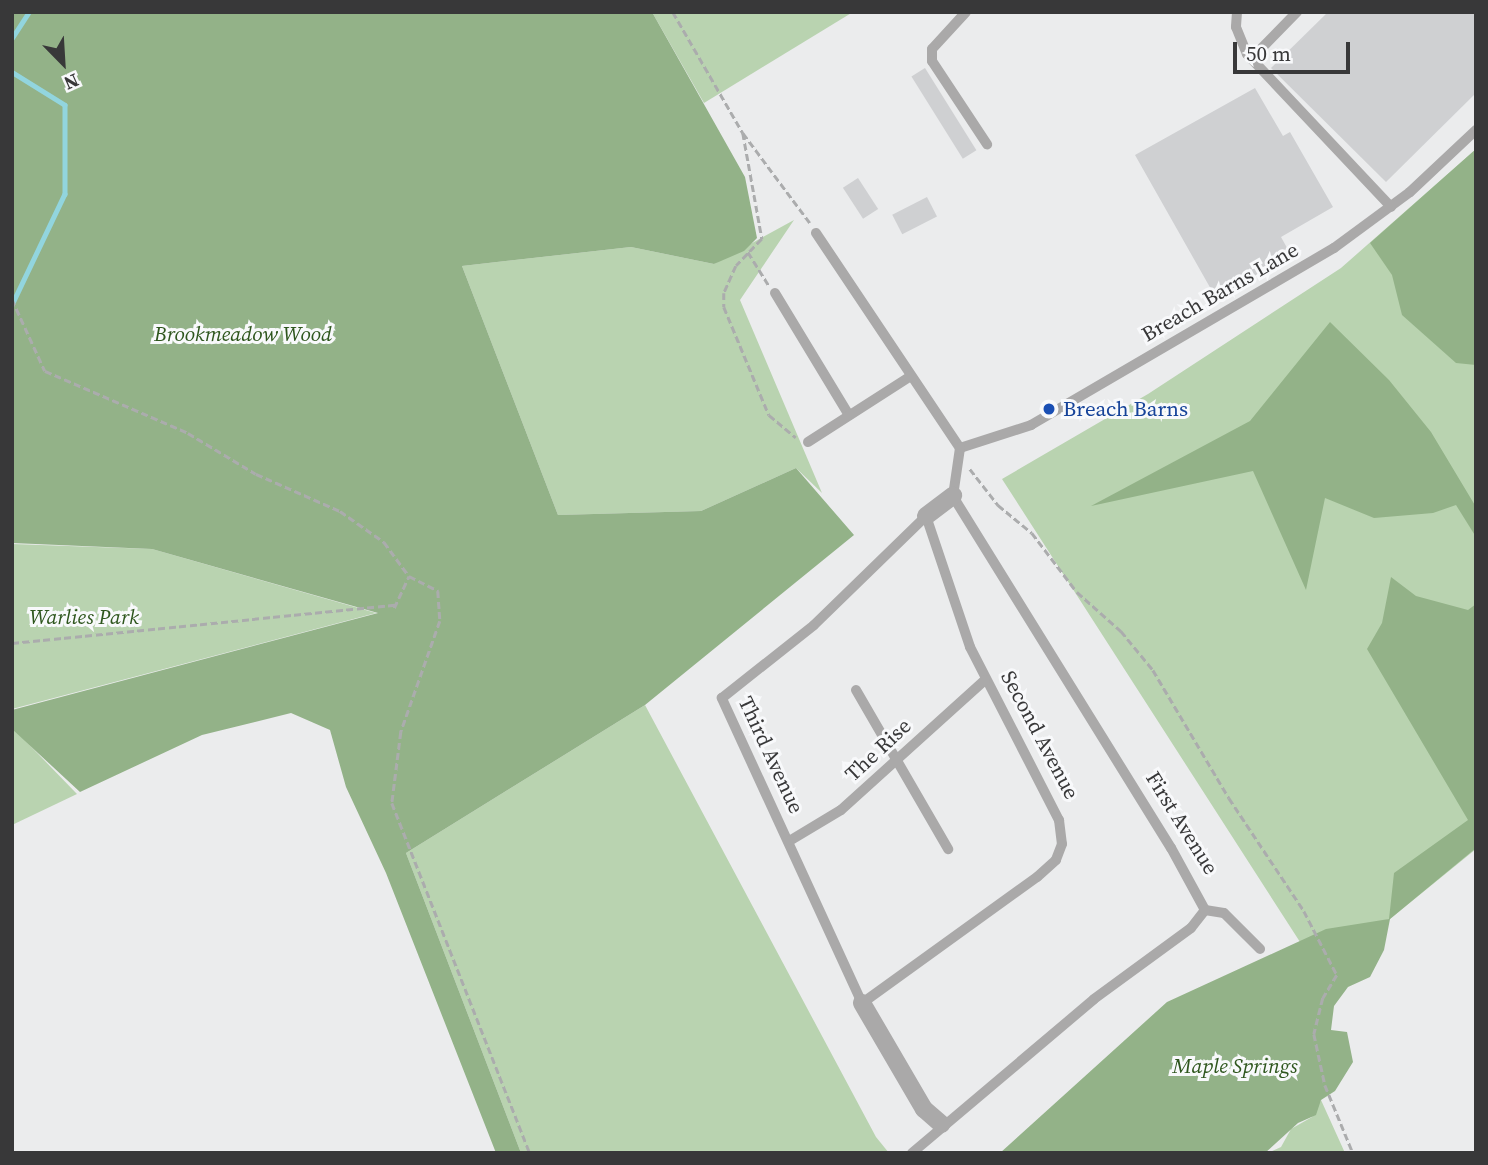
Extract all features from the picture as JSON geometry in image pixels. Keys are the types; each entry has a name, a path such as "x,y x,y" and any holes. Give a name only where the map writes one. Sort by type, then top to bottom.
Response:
{"street":[{"path":"926,516 953,496"},
{"path":"862,1003 924,1109 942,1124"}],"lane":[{"path":"966,12 932,49 932,61 987,144"},
{"path":"1237,12 1236,27 1251,59 1391,207"},
{"path":"1251,59 1297,12"},
{"name":"Breach Barns Lane","path":"960,448 1031,425 1334,248 1391,207 1476,130"},
{"path":"816,233 960,448 953,496"},
{"path":"775,293 849,415"},
{"path":"808,442 911,376"},
{"name":"First Avenue","path":"912,1153 937,1136 942,1124 958,1116 1094,999 1191,928 1205,910 1171,848 953,496"},
{"name":"Second Avenue","path":"862,1003 1037,877 1060,853 1059,820 985,680 926,516"},
{"name":"Third Avenue","path":"862,1003 790,840 722,698 814,625 926,516"},
{"name":"The Rise","path":"790,840 841,810 894,759 985,680"},
{"path":"856,690 948,849"},
{"path":"1205,910 1224,913 1251,936 1259,949"}],"path":[{"path":"673,12 743,133 769,162 816,233"},
{"path":"743,133 762,239 736,266 724,293 728,320 769,415 790,436 808,442"},
{"path":"748,252 763,275"},
{"path":"12,299 45,371 188,433 256,474 340,511 384,542 409,576 438,591 440,621 401,732 392,803 530,1153"},
{"path":"960,448 966,465 998,505 1032,533 1077,592 1121,631 1153,670 1229,798 1304,911 1337,975 1323,998 1314,1034 1325,1085 1353,1153"},
{"path":"12,643 394,606 409,576"}],"green space":[{"name":"Brookmeadow Wood","path":"12,12 652,12 745,177 757,238 744,251 714,264 631,247 462,266 558,515 701,511 796,468 854,535 645,705 406,853 521,1153 496,1153 386,873 346,787 330,730 291,713 202,735 80,792 12,729 12,710 378,613 152,549 12,543"},
{"path":"652,12 853,12 704,103"},
{"path":"1476,149 1476,849 1390,919 1300,942 1002,479 1148,394 1341,268"},
{"path":"1476,149 1476,365 1456,363 1402,315 1392,275 1370,243"},
{"path":"794,220 740,300 822,493 796,468 701,511 558,515 462,266 631,247 714,264"},
{"path":"1330,322 1389,380 1431,432 1476,507 1476,537 1456,505 1433,513 1374,518 1325,498 1306,590 1253,471 1091,506 1250,421"},
{"name":"Warlies Park","path":"12,544 152,549 376,613 12,709"},
{"name":"Maple Springs","path":"1391,577 1416,596 1468,610 1476,604 1476,848 1390,919 1384,950 1370,977 1348,987 1334,1006 1331,1030 1347,1032 1353,1062 1335,1091 1321,1100 1316,1115 1298,1123 1265,1153 1000,1153 1167,1002 1326,929 1389,919 1394,873 1468,820 1367,649 1382,623"},
{"path":"645,705 876,1137 889,1153 521,1153 406,853"},
{"path":"12,727 77,794 12,825"},
{"path":"1321,1100 1345,1153 1268,1153 1281,1147 1291,1129 1312,1117"}],"building":[{"path":"1328,12 1476,12 1476,93 1386,182 1271,68"},
{"path":"925,68 976,150 963,159 911,76"},
{"path":"1255,88 1283,136 1290,132 1333,207 1281,237 1291,255 1216,298 1135,155"},
{"path":"858,178 878,209 863,219 843,188"},
{"path":"927,197 937,217 902,234 892,215"}],"waterway":[{"path":"12,38 29,12"},
{"path":"12,72 65,105 65,194 12,305"}],"place":[{"name":"Breach Barns","path":"1049,409"}]}
